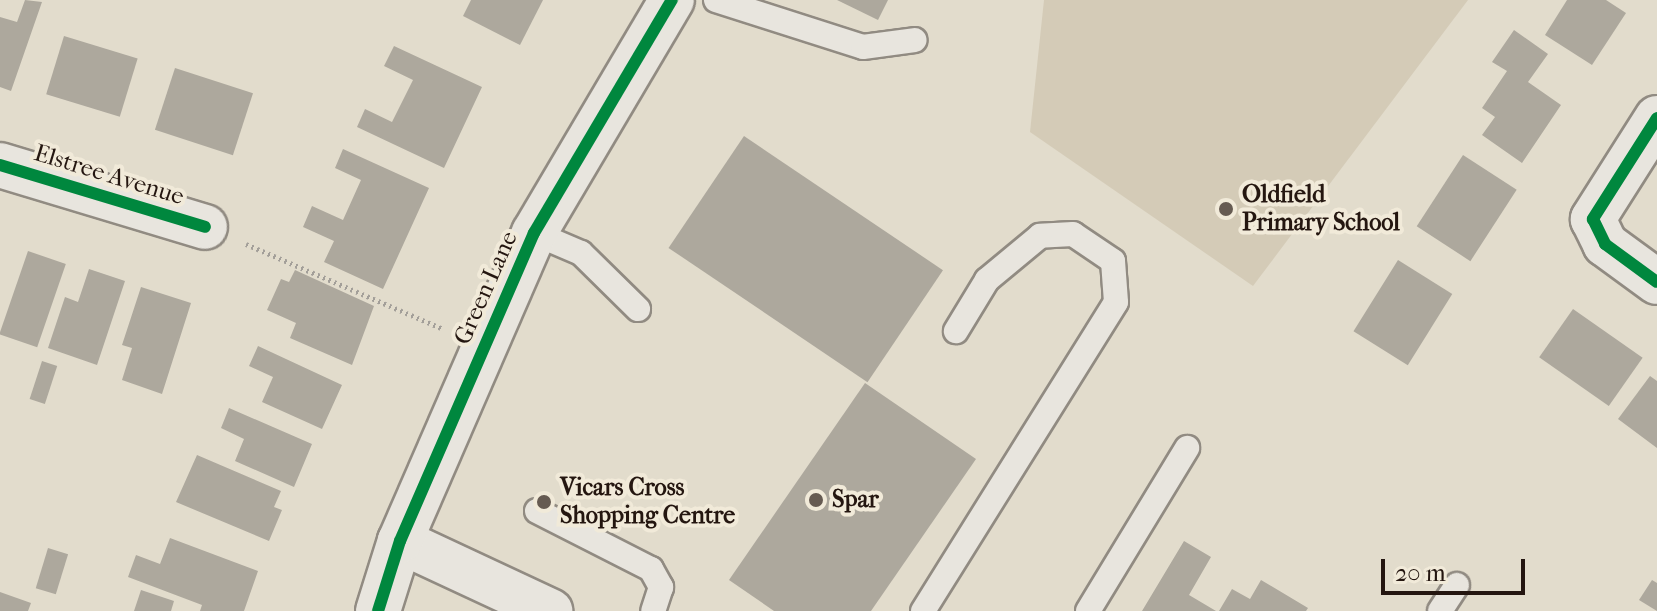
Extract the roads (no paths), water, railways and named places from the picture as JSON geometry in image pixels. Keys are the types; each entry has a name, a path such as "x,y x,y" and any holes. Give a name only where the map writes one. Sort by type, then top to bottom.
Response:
{"street":[{"name":"Green Lane","path":"378,611 400,541 534,233 672,0"},
{"path":"1657,118 1593,219 1605,244 1657,282"},
{"name":"Elstree Avenue","path":"0,165 205,227"},
{"path":"400,541 550,611"}],"lane":[{"path":"716,0 863,47 915,40"},
{"path":"534,233 581,253 638,309"},
{"path":"923,611 1116,302 1113,261 1073,234 1040,236 1016,249 987,280 956,331"},
{"path":"1088,611 1187,448"},
{"path":"537,511 651,569 661,587 653,611"},
{"path":"1440,611 1457,585"}],"place":[{"name":"Oldfield Primary School","path":"1226,209"},
{"name":"Spar","path":"816,500"},
{"name":"Vicars Cross Shopping Centre","path":"544,502"}]}
